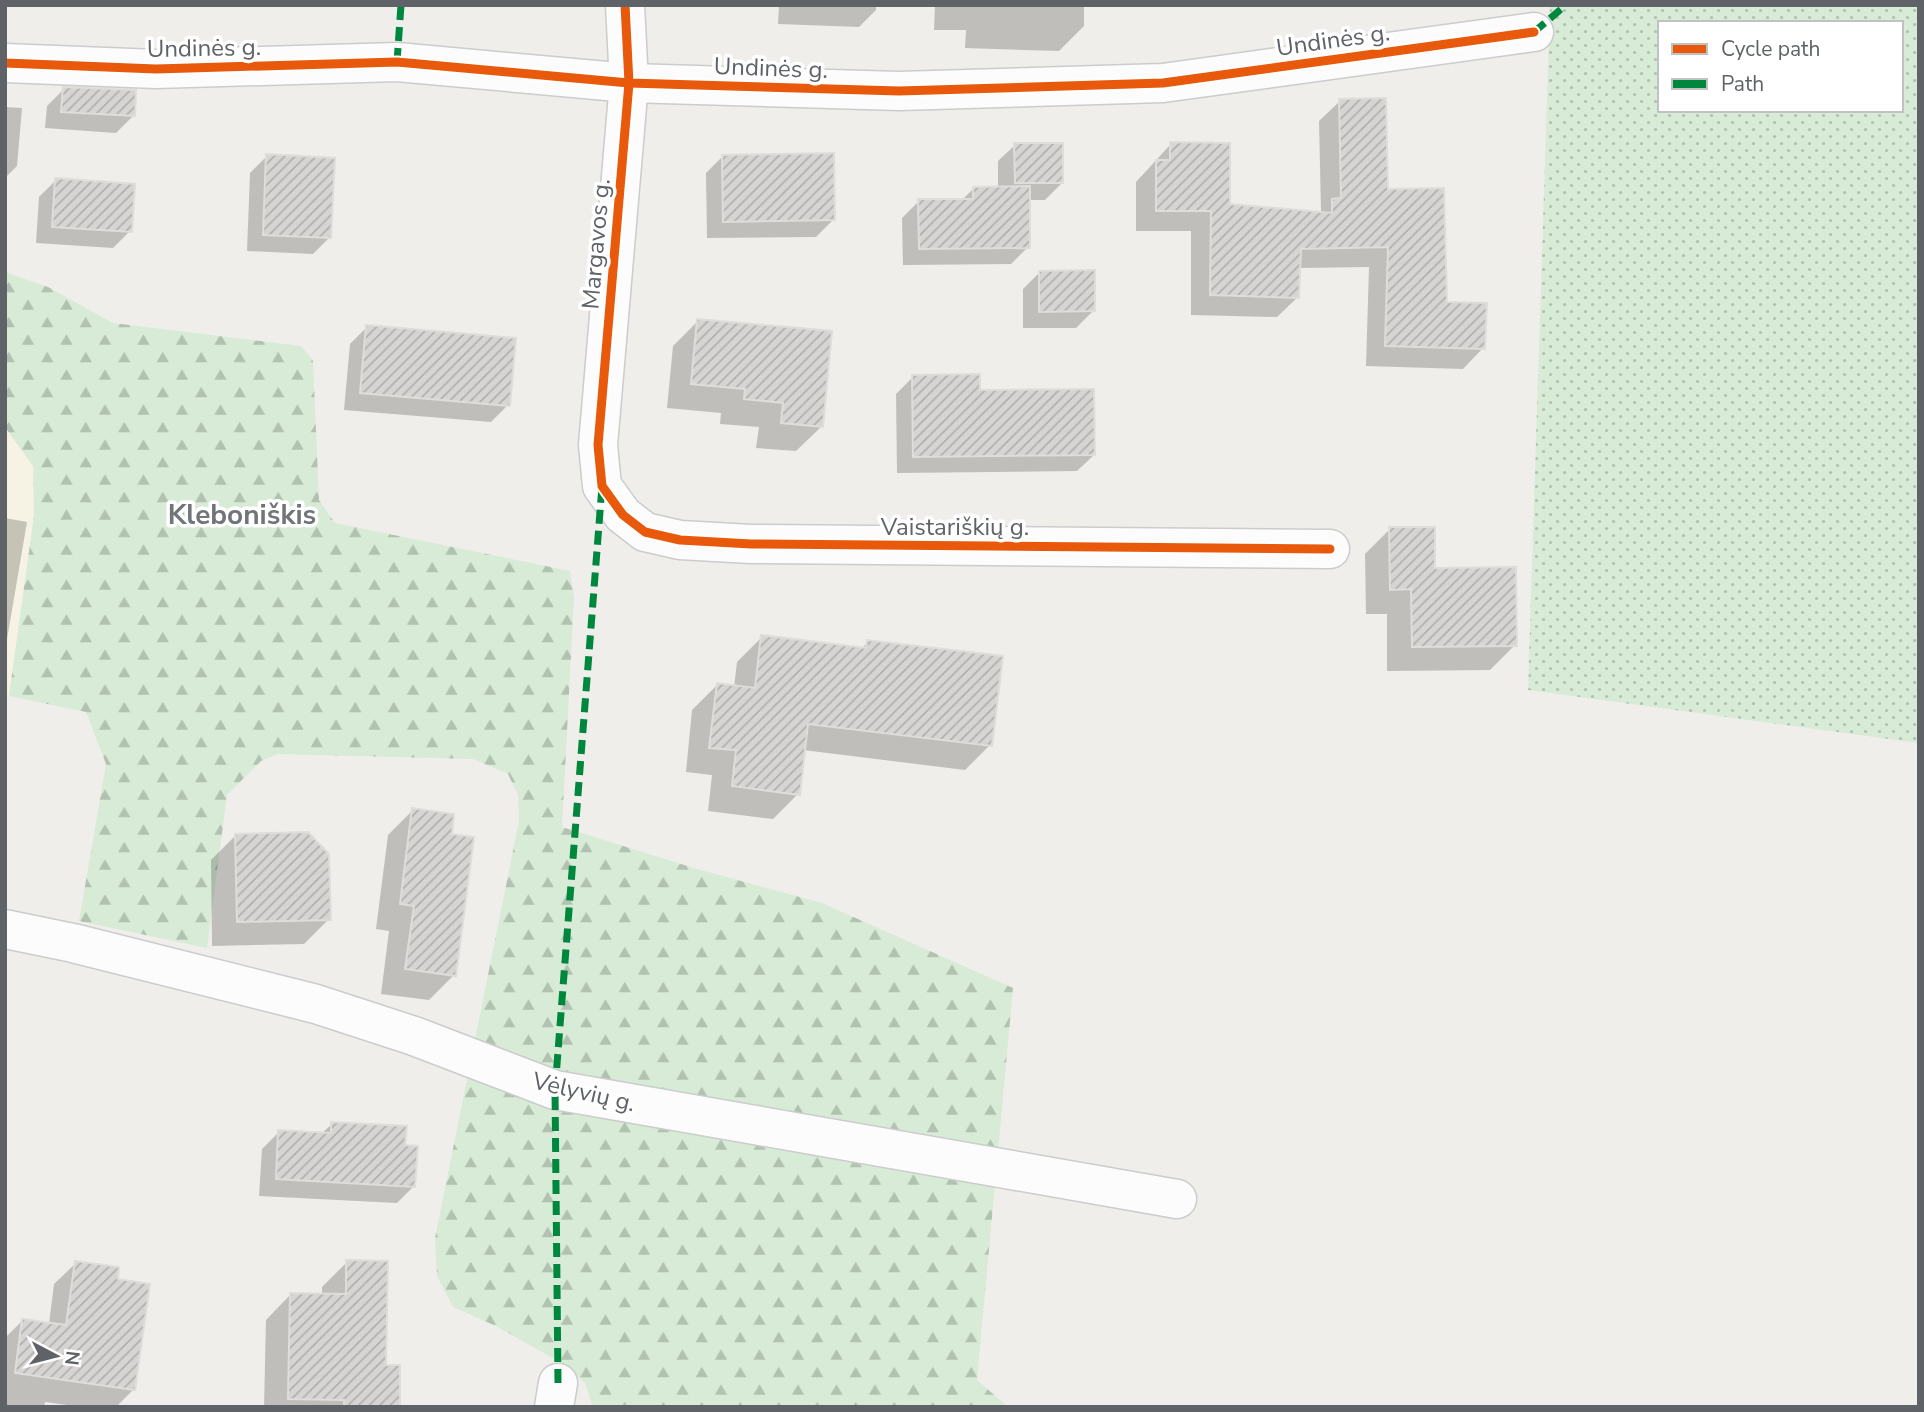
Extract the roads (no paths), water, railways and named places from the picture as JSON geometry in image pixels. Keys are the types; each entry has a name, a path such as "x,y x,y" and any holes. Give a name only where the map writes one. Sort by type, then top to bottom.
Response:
{"street":[{"name":"Margavos g.","path":"602,486 598,445 629,83 625,5"},
{"name":"Undinės g.","path":"5,63 156,69 397,62 629,83 899,91 1163,83 1534,32"},
{"name":"Vaistariškių g.","path":"602,486 623,515 645,532 680,540 751,544 1330,549"},
{"name":"Vėlyvių g.","path":"5,929 74,943 316,1004 414,1036 555,1090 1177,1199"}],"district":[{"name":"Kleboniškis","path":"242,514"}]}
